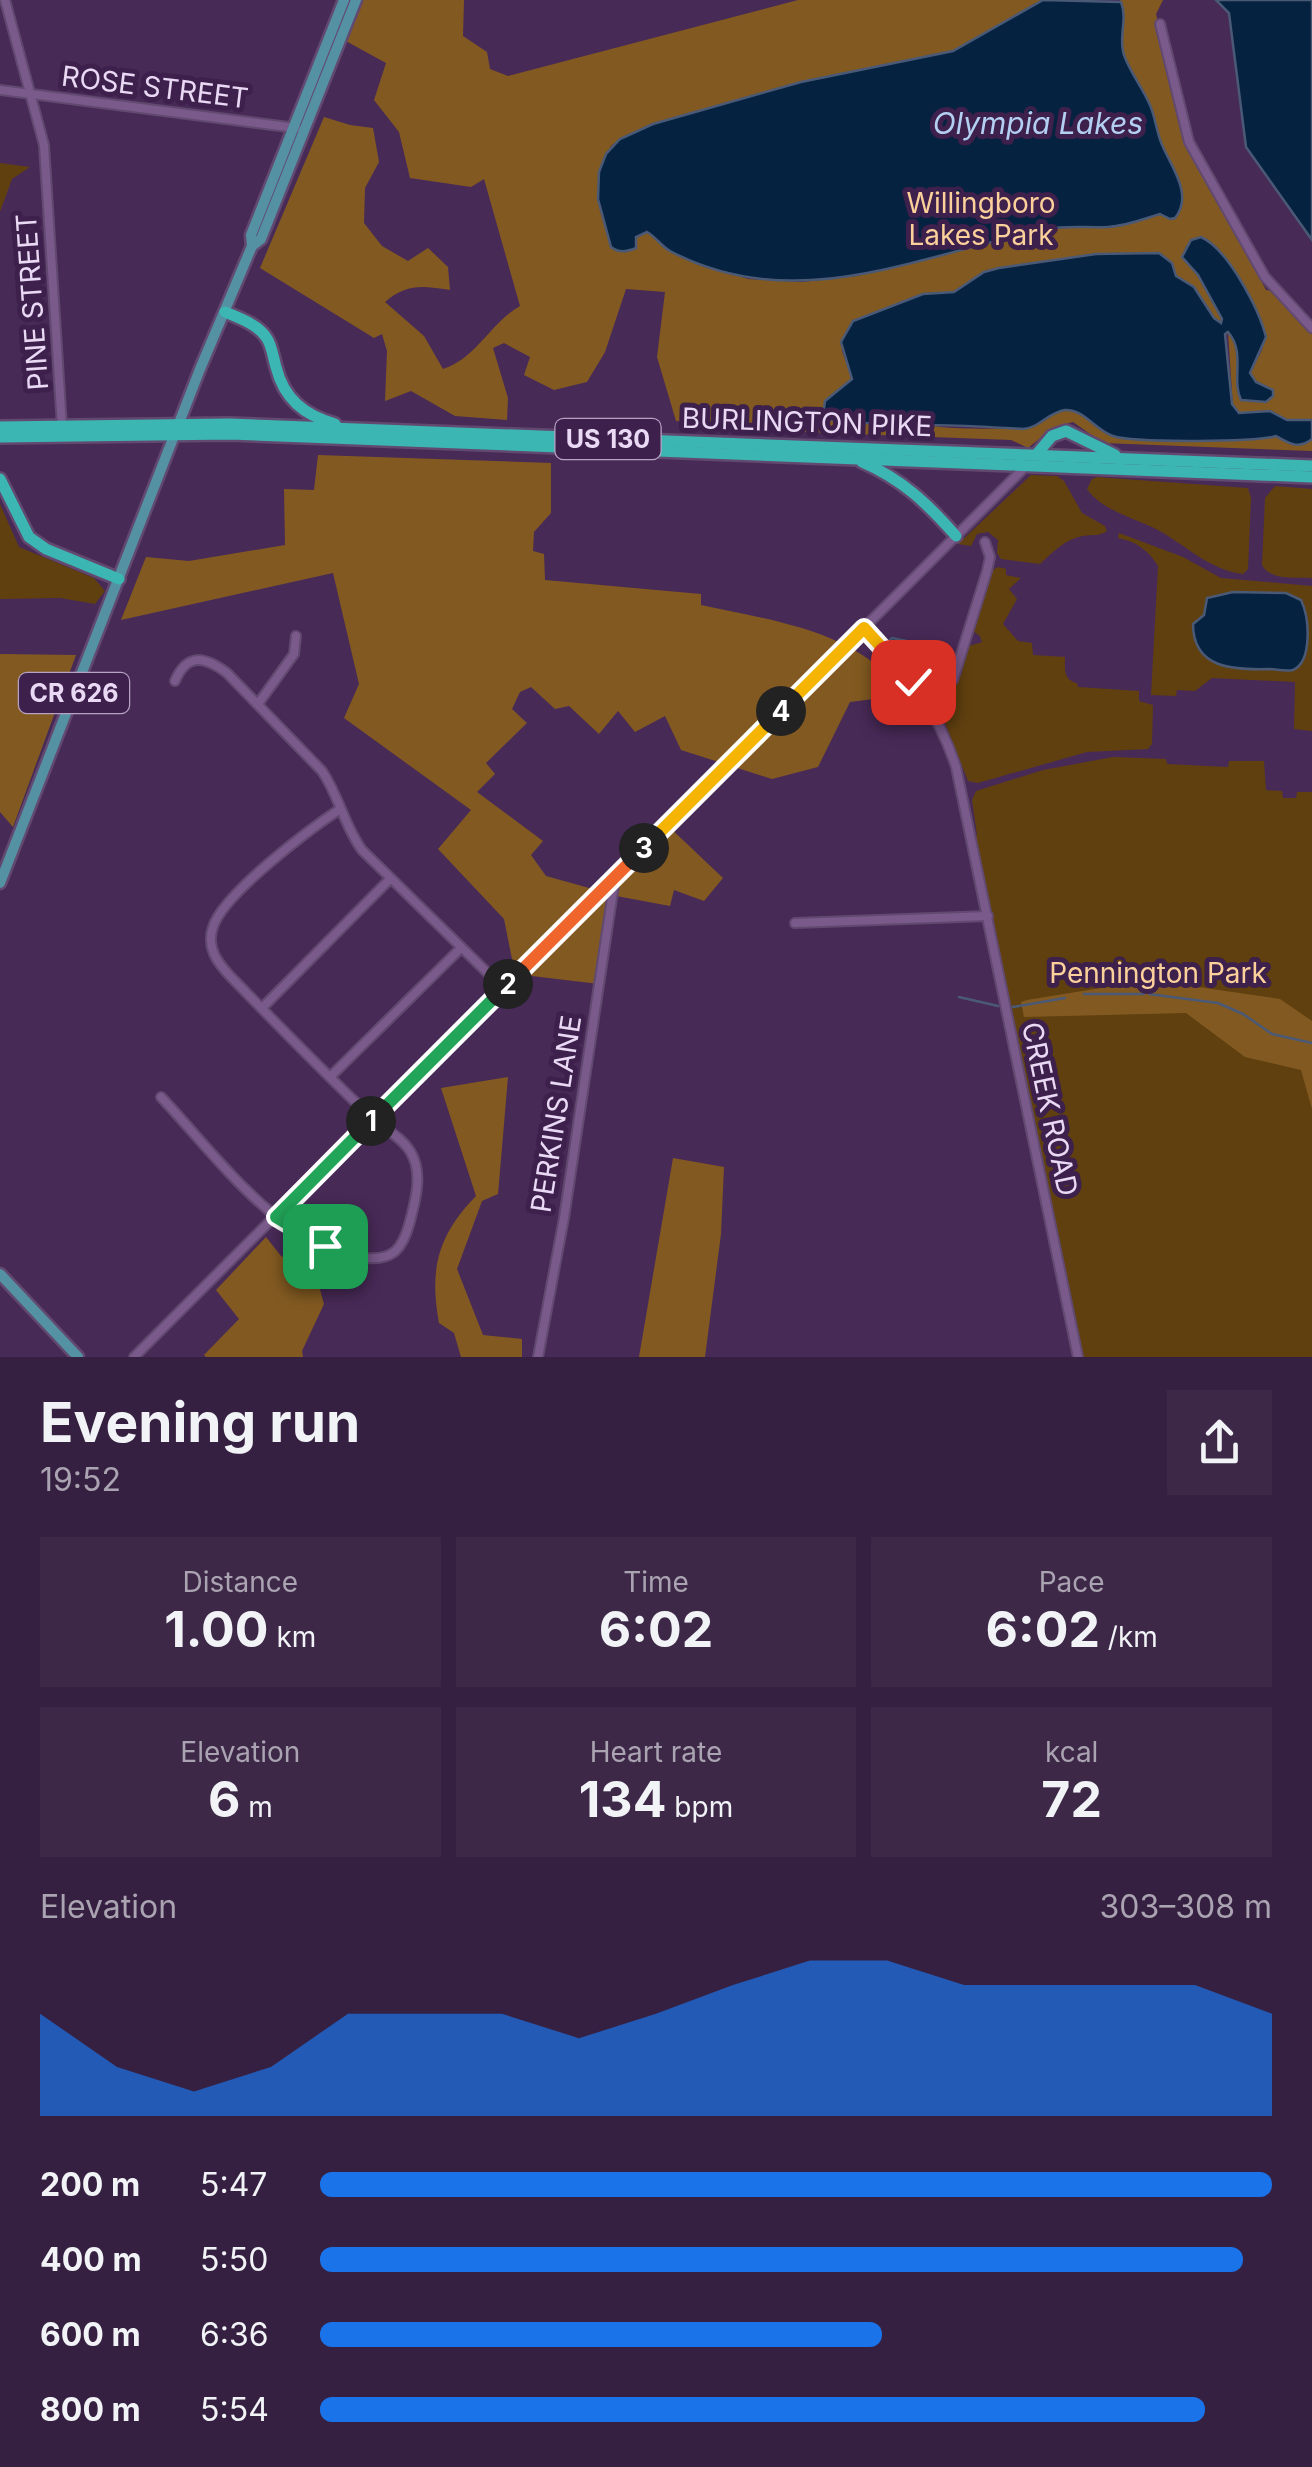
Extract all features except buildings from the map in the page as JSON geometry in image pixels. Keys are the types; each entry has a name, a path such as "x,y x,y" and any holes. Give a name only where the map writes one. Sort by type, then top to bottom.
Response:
{"highway":[{"path":"225,312 255,327 266,338 282,384 293,402 310,416 348,429"},
{"name":"BURLINGTON PIKE","path":"0,427 348,429 1312,476"},
{"name":"BURLINGTON PIKE","path":"0,438 178,428 854,459 1124,459 1312,466"},
{"path":"1032,460 1052,436 1066,431 1124,459"},
{"path":"854,459 895,477 956,536"},
{"path":"0,479 28,537 46,549 119,579"}],"main road":[{"name":"CR 626","path":"0,883 225,312 252,246 261,239 299,129 351,1"},
{"path":"0,1274 78,1357"}],"street":[{"name":"PINE STREET","path":"5,0 45,156 62,426"},
{"path":"1160,24 1188,142 1265,277 1312,328"},
{"name":"ROSE STREET","path":"0,90 299,129"},
{"path":"134,1357 1032,460"},
{"path":"926,700 953,680 959,664 988,572 990,557 985,542"},
{"name":"CREEK ROAD","path":"864,628 926,700 956,767 1078,1357"},
{"path":"258,704 294,654 296,636"},
{"path":"174,682 189,661 207,662 227,673 322,772 362,850 504,988"},
{"path":"162,1097 276,1217 311,1239 358,1256 388,1257 399,1250 411,1217 417,1169 408,1148 373,1120 262,1008 216,957 211,943 214,922 254,878 340,808"},
{"name":"PERKINS LANE","path":"538,1357 564,1218 615,877"},
{"path":"262,1008 390,879"},
{"path":"796,923 988,916"},
{"path":"330,1077 461,948"}],"green space":[{"path":"0,163 30,167 12,179 0,212"},
{"path":"1031,475 1057,476 1064,481 1082,513 1107,531 1071,540 1040,564 1001,559 997,553 998,540 988,532 977,534 971,546 958,544"},
{"path":"1097,477 1248,488 1248,569 1243,574 1219,567 1154,528 1109,508 1087,489"},
{"path":"1275,486 1312,489 1312,578 1277,576 1262,565 1265,498"},
{"path":"0,504 19,547 94,578 105,591 95,604 60,598 0,599"},
{"path":"1119,533 1183,557 1221,578 1312,586 1312,731 1294,729 1295,682 1212,678 1195,691 1177,690 1176,696 1151,695 1158,566 1141,547 1118,538"},
{"path":"998,567 1006,569 1006,575 1021,578 1009,589 1017,599 1003,624 1018,641 1032,643 1033,655 1065,657 1067,677 1078,687 1139,691 1139,701 1153,705 1152,744 1148,749 1087,752 978,783 968,781 937,703 961,675 969,646 982,642 974,632 991,571"},
{"name":"Pennington Park","path":"1113,757 1228,767 1229,761 1264,761 1266,790 1282,791 1283,798 1296,798 1297,792 1312,792 1312,1357 1078,1357 972,836 977,835 972,800 976,791 1043,770"}],"shaded area":[{"path":"360,0 464,0 463,36 487,52 490,69 508,76 798,0 1043,0 953,51 801,82 653,124 611,146 599,172 601,214 614,249 626,252 636,237 647,232 673,253 748,279 802,282 857,276 1047,229 1114,226 1160,214 1175,218 1182,200 1180,182 1149,102 1126,61 1120,0 1163,0 1156,14 1185,137 1266,290 1272,291 1312,334 1312,420 1287,420 1270,411 1239,413 1233,407 1228,332 1238,355 1245,401 1266,402 1274,394 1250,373 1263,345 1260,319 1238,276 1211,242 1186,246 1182,257 1198,275 1221,323 1194,287 1176,276 1159,253 1096,254 999,268 984,272 954,292 923,294 853,321 842,351 852,379 825,401 822,413 832,420 1001,429 1033,426 1068,410 1081,414 1115,437 1197,441 1276,436 1292,445 1312,439 1312,451 1103,443 1073,422 1054,427 1028,448 1011,440 752,430 752,425 676,421 657,357 665,292 626,289 605,352 587,382 554,390 524,375 530,357 504,343 493,348 508,398 507,420 455,416 411,391 385,401 387,351 382,334 374,338 260,268 324,117 373,128 379,162 365,188 364,223 382,246 408,261 428,248 448,267 450,290 416,287 385,302 424,336 443,369 465,357 520,306 484,179 471,187 410,178 399,132 374,100 386,63 344,40"},
{"path":"318,455 551,463 551,513 534,532 533,551 544,554 545,580 701,594 701,605 785,623 839,642 886,673 905,695 850,702 818,767 772,779 681,750 665,716 635,732 618,711 599,734 569,706 555,709 531,687 520,692 512,709 527,723 486,763 495,774 477,792 543,841 531,855 546,876 600,891 666,824 723,878 704,901 674,890 670,906 611,895 599,984 515,974 504,919 438,849 471,810 344,718 359,684 333,573 121,620 146,557 189,561 285,545 284,489 314,490"},
{"path":"0,654 76,655 13,827 0,812"},
{"path":"1150,980 1280,999 1312,1021 1312,1109 1301,1070 1245,1057 1186,1013 1024,1017 1021,1002 1027,1000"},
{"path":"508,1077 498,1194 482,1201 457,1269 483,1335 522,1339 522,1357 461,1357 454,1333 439,1323 436,1269 445,1239 476,1196 441,1088"},
{"path":"673,1158 724,1167 721,1234 705,1357 639,1357"},
{"path":"266,1237 281,1256 315,1271 324,1304 302,1351 303,1357 206,1357 239,1319 216,1290"}],"water":[{"name":"Olympia Lakes","path":"1043,0 1121,2 1124,55 1151,108 1161,142 1180,182 1182,201 1175,218 1160,214 1115,226 1047,229 905,265 812,280 765,279 717,270 670,251 647,232 636,237 636,248 623,251 611,247 598,199 599,172 606,154 620,139 653,124 801,82 953,51"},
{"path":"1216,0 1312,0 1312,240 1246,147 1229,13"},
{"path":"1201,237 1222,254 1241,281 1266,337 1250,373 1256,382 1273,390 1273,396 1266,402 1241,400 1236,348 1228,332 1225,334 1232,404 1239,413 1270,411 1287,420 1312,420 1312,439 1307,442 1294,444 1276,436 1169,441 1125,438 1113,436 1078,413 1065,410 1023,429 911,427 832,420 823,415 825,401 852,379 841,342 853,321 923,294 954,292 984,272 999,268 1096,254 1159,253 1172,263 1176,276 1194,287 1221,323 1198,275 1182,257 1191,240"},
{"path":"1233,592 1286,593 1301,600 1308,639 1299,665 1287,671 1242,669 1218,664 1200,650 1193,624 1204,615 1207,598"},
{"path":"892,638 925,645 949,664 946,679 932,688 926,685"}],"waterway":[{"path":"1084,994 1144,994"},
{"path":"1149,994 1218,1003 1272,1034 1312,1043"},
{"path":"959,997 998,1006"},
{"path":"1013,1007 1065,998"}],"route":[{"path":"325,1246 276,1217 864,628 913,682"}],"park label":[{"name":"Willingboro Lakes Park","path":"981,219"}]}
